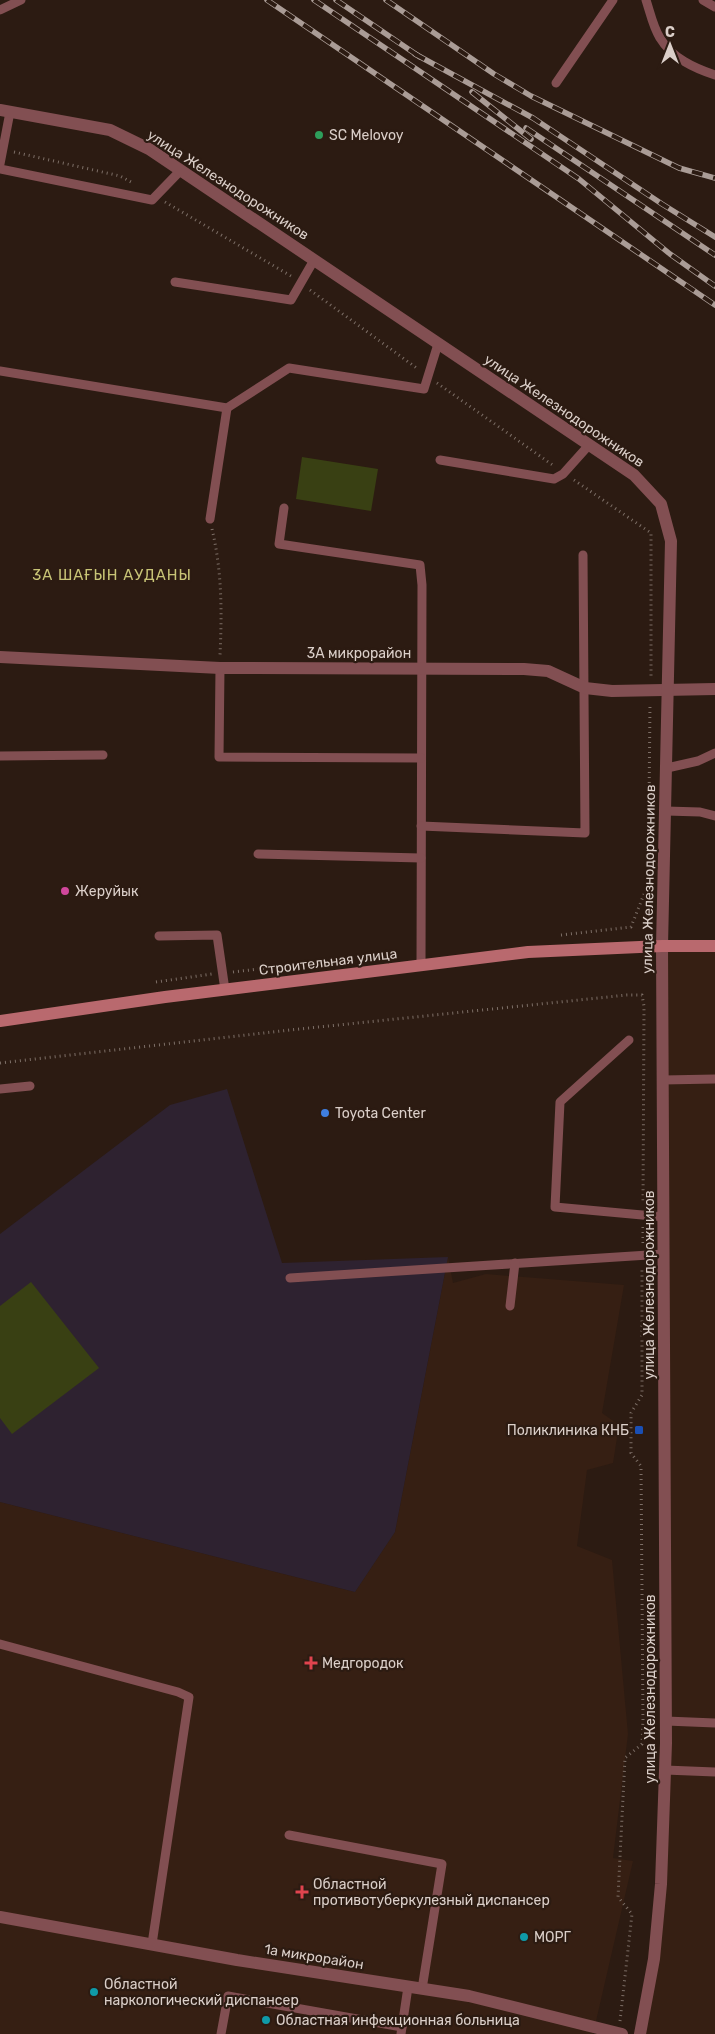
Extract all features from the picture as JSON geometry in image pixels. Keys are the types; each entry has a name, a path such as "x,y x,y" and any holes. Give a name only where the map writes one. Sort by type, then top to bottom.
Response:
{"main road":[{"name":"Строительная улица","path":"0,1021 225,990 528,952 662,946 715,946"}],"street":[{"name":"улица Железнодорожников","path":"5,111 110,130 150,149 634,475 661,504 671,542 662,946 666,1721 660,1893 654,1959 640,2034"},
{"name":"3А микрорайон","path":"0,657 220,668 421,668 548,671 585,688 612,691 715,689"},
{"name":"1а микрорайон","path":"0,1917 469,1996 620,2034"}],"lane":[{"path":"0,10 21,0"},
{"path":"556,83 613,0"},
{"path":"646,0 660,38 678,58 697,69 715,75"},
{"path":"704,0 715,7"},
{"path":"0,164 5,111"},
{"path":"0,169 152,200 181,170"},
{"path":"175,282 291,300 314,260"},
{"path":"0,371 227,408 289,368 424,390 438,344"},
{"path":"210,519 227,408"},
{"path":"440,460 554,479 563,474 589,445"},
{"path":"284,508 279,544 420,566 422,585 421,966"},
{"path":"421,826 585,833 583,555"},
{"path":"220,668 219,756 421,758"},
{"path":"667,768 698,761 715,753"},
{"path":"0,756 103,755"},
{"path":"666,811 700,812 715,816"},
{"path":"258,854 421,858"},
{"path":"159,936 217,935 225,990"},
{"path":"629,1040 560,1102 555,1207 664,1217"},
{"path":"663,1080 715,1079"},
{"path":"0,1089 30,1086"},
{"path":"290,1278 664,1254"},
{"path":"510,1306 515,1264"},
{"path":"0,1644 178,1692 189,1697 152,1944"},
{"path":"666,1721 715,1723"},
{"path":"665,1770 715,1772"},
{"path":"290,1835 442,1864 422,1989"},
{"path":"221,2034 228,1996 402,2030 408,1987"}],"path":[{"path":"210,519 218,553 221,589 220,668"},
{"path":"0,1063 290,1030 642,995 644,1006 642,1395 631,1414 631,1453 641,1466 643,1720 642,1744 625,1758 618,1897 632,1914 620,2034"}],"shaded area":[{"path":"662,946 715,946 715,2034 640,2034 661,1884"},
{"path":"227,1089 282,1263 448,1257 395,1532 355,1592 0,1502 0,1234 170,1105"},
{"name":"Медгородок","path":"448,1257 453,1283 486,1274 624,1285 602,1413 619,1425 613,1463 587,1470 577,1546 612,1560 628,1734 613,1858 633,1861 593,2034 0,2034 0,1502 355,1592 395,1532"}],"green space":[{"path":"302,457 378,469 371,511 296,499"},
{"path":"31,1282 99,1368 12,1434 0,1418 0,1306"}],"railway":[{"path":"267,0 715,305"},
{"path":"314,0 579,179 670,254 715,286"},
{"path":"336,0 420,57"},
{"path":"386,0 494,74 531,96 679,168 715,178"},
{"path":"415,54 533,118 715,237"},
{"path":"472,92 531,139"},
{"path":"526,128 715,255"}],"place":[{"name":"SC Melovoy","path":"319,135"},
{"name":"Жеруйык","path":"65,891"},
{"name":"Toyota Center","path":"325,1113"},
{"name":"Поликлиника КНБ","path":"639,1430"},
{"name":"Медгородок","path":"311,1663"},
{"name":"Областной противотуберкулезный диспансер","path":"302,1892"},
{"name":"МОРГ","path":"524,1937"},
{"name":"Областной наркологический диспансер","path":"94,1992"},
{"name":"Областная инфекционная больница","path":"266,2020"}],"district":[{"name":"3А ШАҒЫН АУДАНЫ","path":"112,575"}]}
